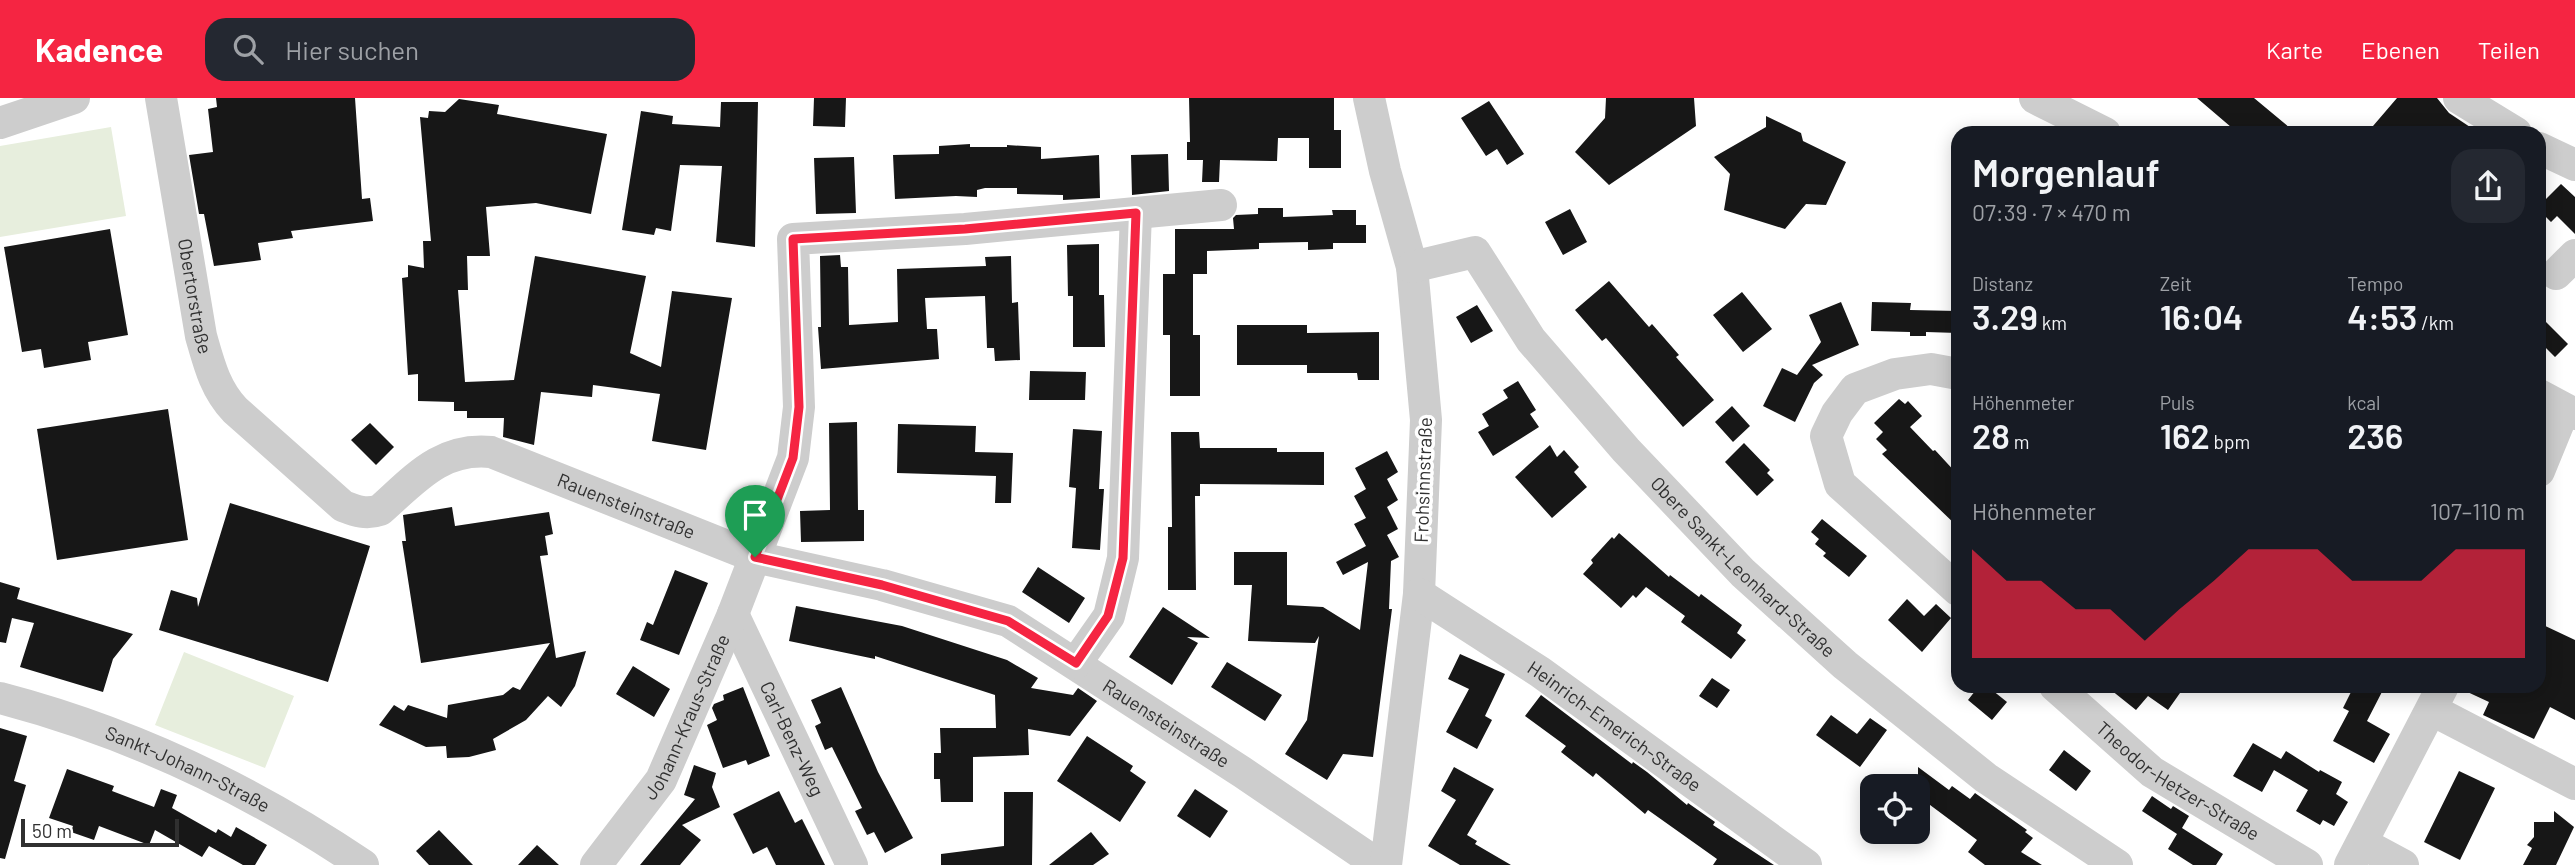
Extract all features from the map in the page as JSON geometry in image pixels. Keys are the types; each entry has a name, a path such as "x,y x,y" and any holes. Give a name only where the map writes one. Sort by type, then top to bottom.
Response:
{"street":[{"path":"0,124 74,98"},
{"name":"Obertorstraße","path":"161,98 201,336 212,374 222,396 294,463"},
{"name":"Frohsinnstraße","path":"1369,98 1385,171 1412,267 1426,420 1419,594 1386,865"},
{"path":"2035,98 2091,126"},
{"path":"2459,98 2505,126"},
{"path":"2546,151 2575,165"},
{"path":"755,557 793,458 797,420 793,239 965,229 1221,205"},
{"path":"1076,663 1108,616 1123,558 1136,213"},
{"name":"Obere Sankt-Leonhard-Straße","path":"1412,267 1475,252 1531,340 1626,450 1743,573 1845,665 1986,778 2117,865"},
{"path":"1951,373 1931,369 1895,374 1855,389 1837,413 1826,436 1840,484 1951,584"},
{"path":"2546,449 2559,407"},
{"name":"Rauensteinstraße","path":"294,463 343,506 361,513 372,513 380,510 435,463 472,450 491,452 755,557 882,585 1008,621 1076,663 1379,865"},
{"name":"Johann-Kraus-Straße","path":"596,865 661,780 755,557"},
{"name":"Heinrich-Emerich-Straße","path":"1419,594 1540,672 1806,865"},
{"name":"Carl-Benz-Weg","path":"733,614 852,865"},
{"name":"Theodor-Hetzer-Straße","path":"2064,693 2152,772 2306,865"},
{"name":"Sankt-Johann-Straße","path":"0,698 74,719 220,779 313,832 363,865"},
{"path":"2403,865 2356,854 2438,698 2575,784"}],"green space":[{"path":"111,127 126,216 0,237 0,146"},
{"path":"184,652 294,696 265,768 155,725"}],"building":[{"path":"216,98 355,98 362,199 370,198 373,221 291,231 293,238 258,243 261,260 214,266 204,214 199,214 189,155 213,152 208,109 217,107"},
{"path":"814,98 846,98 845,127 813,126"},
{"path":"1189,98 1334,98 1334,130 1341,130 1341,168 1309,168 1309,138 1278,138 1277,161 1220,160 1219,182 1202,182 1203,160 1187,160 1187,142 1190,142"},
{"path":"1606,98 1694,98 1696,126 1609,185 1575,152 1605,118"},
{"path":"2197,98 2254,98 2288,126 2230,126"},
{"path":"2397,98 2437,98 2449,113 2468,126 2373,126"},
{"path":"459,99 499,105 497,114 607,134 591,214 536,203 486,207 490,256 467,256 468,290 458,290 465,382 514,380 535,256 646,276 630,353 661,367 672,291 732,298 706,450 652,441 660,394 593,385 592,397 541,392 534,445 503,437 504,418 467,418 467,411 454,411 454,402 418,401 418,374 408,375 402,278 408,277 408,265 424,268 423,241 431,241 420,117 428,118 429,111 445,112"},
{"path":"1489,101 1524,154 1507,165 1497,149 1486,156 1461,118"},
{"path":"721,102 758,102 755,247 716,242 722,166 680,165 671,231 656,228 654,235 622,230 641,111 673,116 672,124 720,127"},
{"path":"1766,116 1801,133 1803,141 1846,162 1826,205 1806,204 1785,229 1724,210 1730,174 1714,157 1766,127"},
{"path":"970,144 970,147 1041,147 1041,159 1099,155 1100,198 1063,200 1063,195 1017,194 1017,188 985,188 977,190 977,197 895,199 893,155 939,154 939,146"},
{"path":"1168,154 1169,191 1132,195 1131,155"},
{"path":"854,157 856,213 816,214 814,158"},
{"path":"2561,184 2575,197 2575,234 2557,216 2551,222 2546,217 2546,199"},
{"path":"1258,208 1283,208 1283,217 1333,215 1332,210 1356,210 1356,225 1366,225 1366,243 1333,243 1333,249 1308,250 1308,242 1259,243 1259,249 1207,251 1207,274 1193,274 1193,335 1200,335 1200,396 1170,396 1170,335 1163,335 1163,274 1175,274 1175,229 1234,229 1233,218 1236,215 1258,214"},
{"path":"1570,209 1587,242 1563,255 1545,222"},
{"path":"110,229 128,335 88,342 91,360 44,368 41,349 22,352 4,247"},
{"path":"1099,244 1099,295 1104,295 1105,347 1073,347 1073,296 1068,296 1067,245"},
{"path":"840,255 841,267 848,267 849,325 898,322 897,269 986,266 985,257 1011,256 1012,303 1018,302 1020,360 995,361 994,348 987,348 985,296 925,298 927,329 937,329 939,359 821,369 818,327 821,327 820,256"},
{"path":"1609,281 1649,327 1652,324 1679,355 1676,357 1714,400 1683,427 1606,338 1602,341 1575,310"},
{"path":"1742,292 1772,329 1743,352 1713,315"},
{"path":"1841,302 1859,345 1812,365 1823,375 1814,383 1795,422 1763,406 1782,368 1797,375 1821,342 1809,315"},
{"path":"1872,302 1911,303 1910,310 1951,311 1951,333 1926,332 1926,336 1910,336 1910,332 1871,331"},
{"path":"1477,305 1493,331 1471,343 1456,317"},
{"path":"2546,322 2568,344 2555,357 2546,348"},
{"path":"1237,325 1307,325 1307,333 1379,332 1379,380 1358,380 1357,373 1307,373 1307,365 1237,365"},
{"path":"1030,371 1086,372 1085,400 1029,400"},
{"path":"1518,381 1536,410 1530,414 1539,427 1493,456 1478,432 1489,426 1482,414 1508,398 1503,390"},
{"path":"1899,399 1905,404 1908,401 1922,416 1910,427 1951,467 1951,520 1882,454 1887,450 1876,439 1883,432 1874,423"},
{"path":"1732,406 1750,426 1733,442 1715,422"},
{"path":"168,409 188,540 57,560 37,429"},
{"path":"857,422 858,510 864,510 864,541 801,542 800,511 830,510 829,423"},
{"path":"370,423 394,447 376,465 351,440"},
{"path":"898,424 976,426 975,452 1013,453 1011,503 995,503 996,476 897,473"},
{"path":"1073,429 1102,431 1099,489 1104,489 1100,550 1072,548 1076,488 1069,487"},
{"path":"1171,432 1199,432 1200,448 1277,448 1277,452 1324,452 1324,485 1200,484 1200,496 1195,496 1196,590 1168,590 1168,527 1172,527"},
{"path":"1744,443 1770,470 1767,473 1774,480 1757,496 1725,462"},
{"path":"1550,445 1557,457 1564,450 1579,467 1574,472 1587,487 1552,518 1515,477"},
{"path":"1387,451 1398,472 1387,479 1398,500 1387,507 1398,529 1387,535 1399,557 1391,561 1389,609 1392,609 1373,757 1343,754 1327,780 1285,754 1307,720 1319,636 1315,643 1248,641 1252,585 1234,585 1234,552 1287,552 1287,605 1323,607 1360,630 1368,562 1343,575 1336,562 1366,546 1354,524 1366,518 1354,496 1366,489 1355,468"},
{"path":"230,503 370,546 328,682 159,630 171,590 197,598 198,607"},
{"path":"452,507 455,526 549,512 553,534 545,536 548,555 540,556 556,658 586,651 575,686 561,707 548,696 526,720 493,739 496,750 469,757 447,758 446,746 426,747 379,725 394,705 404,711 408,705 447,718 448,705 503,695 513,687 520,690 550,643 421,663 402,541 406,541 403,515"},
{"path":"1822,519 1867,556 1849,577 1823,556 1826,553 1815,544 1819,539 1811,532"},
{"path":"1619,533 1669,577 1670,575 1699,597 1701,594 1742,625 1737,633 1746,640 1731,659 1681,622 1685,616 1646,587 1636,598 1633,595 1621,608 1583,574 1593,563 1591,560"},
{"path":"1038,567 1085,598 1069,623 1022,592"},
{"path":"675,570 708,583 679,655 640,640 647,622 653,625"},
{"path":"0,582 20,588 17,599 133,634 113,659 103,692 20,667 34,623 12,618 6,643 0,642"},
{"path":"1907,599 1924,616 1936,604 1951,618 1922,652 1888,620"},
{"path":"796,606 902,626 1007,660 1038,678 1031,688 1073,695 1078,688 1097,701 1070,736 1028,729 1029,755 973,757 973,802 941,802 940,779 934,779 934,753 941,753 940,728 996,728 995,695 875,656 875,659 789,641"},
{"path":"1163,607 1210,638 1187,637 1198,643 1172,685 1129,657"},
{"path":"2546,626 2575,640 2575,720 2550,707 2534,739 2483,715 2489,702 2470,693 2546,693"},
{"path":"1460,654 1505,674 1485,716 1492,720 1477,749 1446,732 1469,689 1448,679"},
{"path":"1227,662 1282,695 1265,721 1211,687"},
{"path":"633,666 670,689 654,717 616,694"},
{"path":"1712,678 1730,690 1717,708 1699,696"},
{"path":"743,687 770,756 748,765 746,760 723,768 707,725 717,720 712,708 714,704 724,700 723,695"},
{"path":"841,687 878,772 913,838 885,853 874,832 867,835 855,811 862,808 832,747 825,750 815,726 821,723 811,700"},
{"path":"1974,693 1996,693 2007,702 1992,720 1968,700"},
{"path":"2115,693 2180,693 2168,710 2148,696 2136,710"},
{"path":"2350,693 2381,693 2367,721 2390,734 2374,763 2333,741 2349,711 2343,708"},
{"path":"1541,695 1632,764 1633,762 1647,772 1687,805 1688,803 1715,822 1713,825 1774,865 1713,865 1717,859 1648,810 1645,814 1596,773 1593,777 1561,752 1566,746 1525,716"},
{"path":"1831,715 1857,734 1870,718 1887,730 1860,767 1816,735"},
{"path":"0,728 27,736 14,781 26,785 5,859 0,858"},
{"path":"1087,736 1133,766 1130,771 1146,782 1120,822 1057,781"},
{"path":"2253,743 2281,759 2286,751 2319,772 2320,770 2342,782 2336,794 2348,802 2334,826 2323,820 2320,825 2296,811 2308,790 2274,770 2262,792 2233,776"},
{"path":"2064,750 2091,771 2076,791 2049,770"},
{"path":"694,765 716,773 712,787 720,807 682,825 701,840 680,865 640,865 695,799 684,795"},
{"path":"1454,767 1494,789 1467,835 1477,841 1475,844 1511,865 1460,865 1428,846 1456,800 1441,791"},
{"path":"1918,767 1927,774 1918,774"},
{"path":"67,769 114,786 112,791 154,807 161,789 177,795 172,808 216,833 218,829 231,837 236,827 267,845 255,865 243,865 209,846 202,857 155,830 149,845 99,826 94,840 71,832 73,826 49,818"},
{"path":"2459,771 2495,788 2460,860 2424,842"},
{"path":"1930,776 1949,790 1952,786 1970,799 1975,793 2027,830 2025,832 2033,838 2021,852 2042,865 1985,865 1968,852 1977,840 1930,805"},
{"path":"1195,789 1228,811 1210,838 1177,816"},
{"path":"779,791 795,823 802,819 825,865 776,865 767,847 753,854 733,814"},
{"path":"1004,792 1033,792 1032,865 941,865 941,854 1004,846"},
{"path":"2152,796 2171,809 2173,806 2189,816 2182,828 2223,854 2216,865 2193,865 2168,849 2177,834 2142,811"},
{"path":"2554,811 2574,827 2556,865 2523,865 2532,848 2527,845 2534,837 2534,822 2554,822"},
{"path":"439,830 473,865 429,865 416,851"},
{"path":"1091,832 1109,854 1093,865 1049,865"},
{"path":"537,845 559,865 518,865"}],"route":[{"path":"1136,213 1123,558 1108,616 1076,663 1008,621 882,585 755,557 793,458 799,407 793,239 965,229 1136,213"}]}
